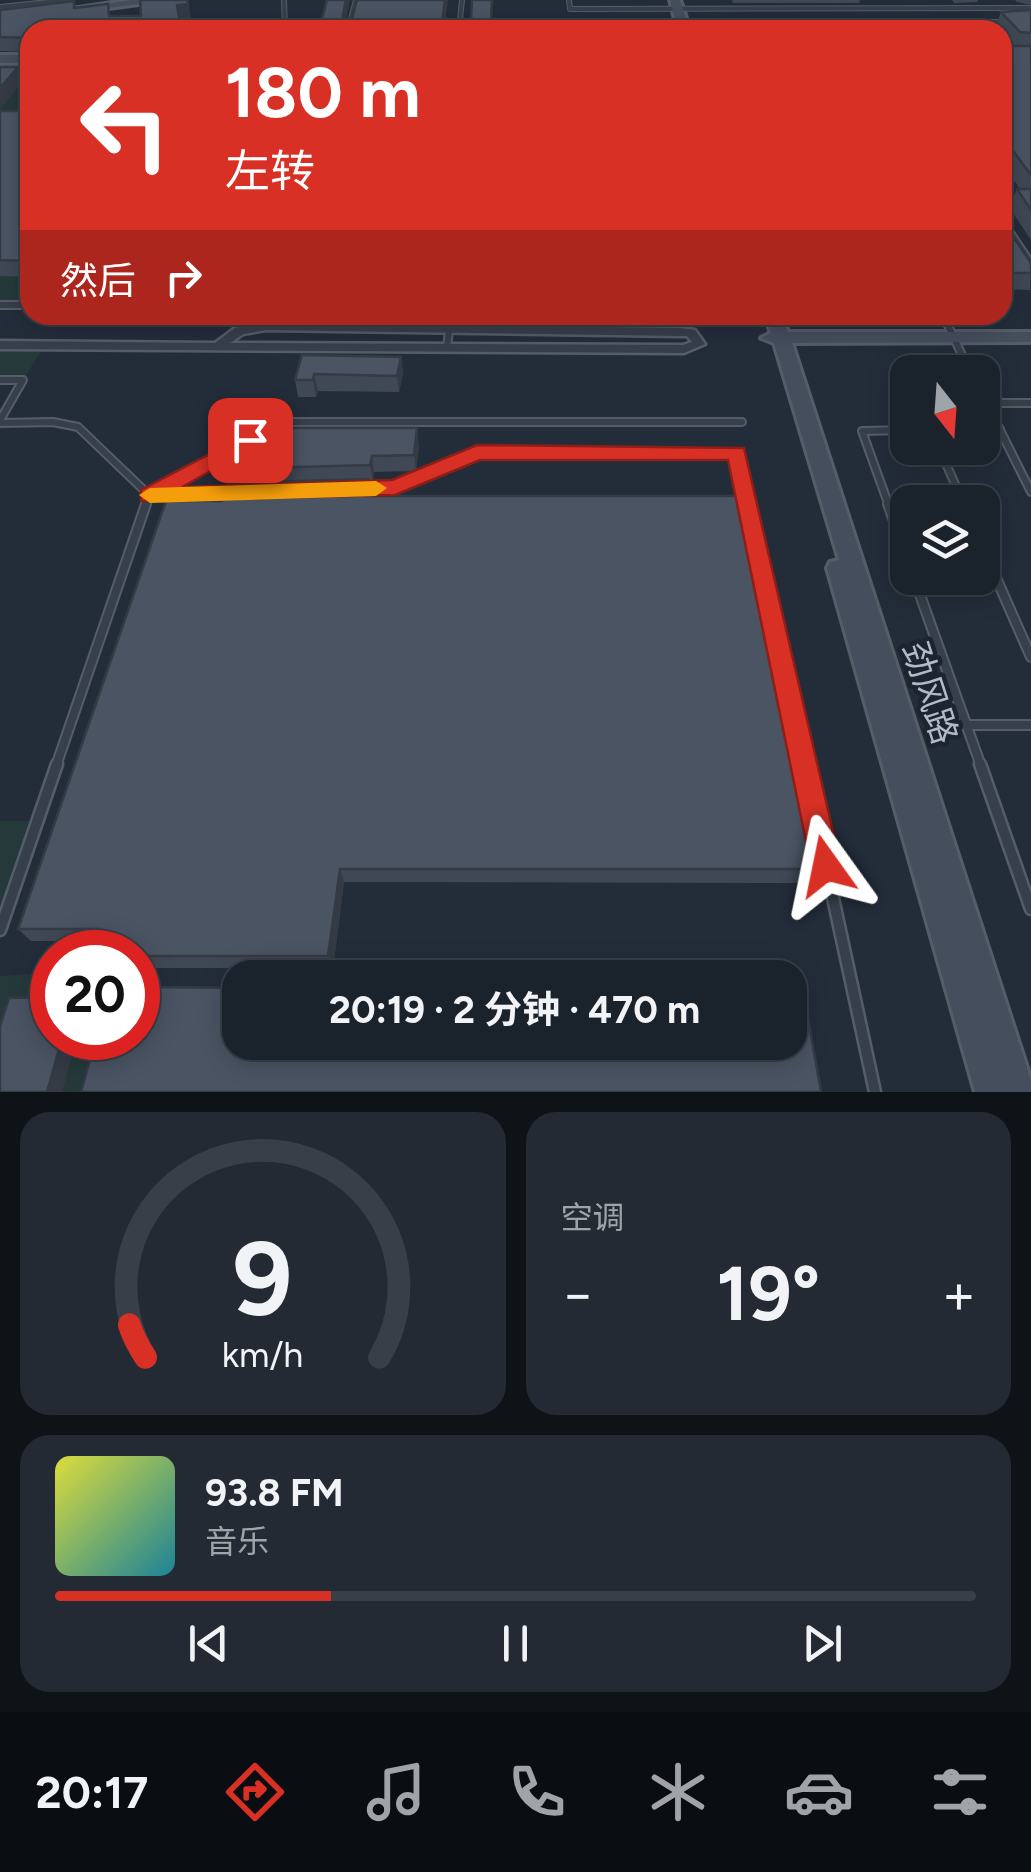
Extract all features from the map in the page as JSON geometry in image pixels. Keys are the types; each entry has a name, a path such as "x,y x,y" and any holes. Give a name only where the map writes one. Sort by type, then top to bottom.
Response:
{"street":[{"path":"0,17 164,0"},
{"path":"215,348 239,332 266,326 312,325"},
{"path":"0,346 684,350 699,344 691,333 520,325"},
{"path":"774,334 1031,348"},
{"name":"劲风路","path":"774,334 992,1092"},
{"name":"劲风路","path":"774,334 1018,1092"},
{"path":"954,343 1031,337"}],"lane":[{"path":"0,7 68,0"},
{"path":"569,0 570,8 672,4 1031,8"},
{"path":"886,0 892,8"},
{"path":"989,8 1000,20"},
{"path":"1012,235 1031,263"},
{"path":"448,347 451,325"},
{"path":"947,325 961,355"},
{"path":"0,380 24,380 0,422 53,422 78,427 149,495 244,492"},
{"path":"1000,402 1031,403"},
{"path":"0,930 149,495 283,422 742,422"},
{"path":"1000,429 1031,492"},
{"path":"890,430 862,431 890,510"},
{"path":"357,489 395,488 477,452 737,453 875,1092"},
{"path":"1000,587 1031,657"},
{"path":"920,595 1031,909"},
{"path":"966,726 1031,726"}],"green space":[{"path":"0,72 20,72 20,305 0,305"},
{"path":"0,345 44,346 23,380 0,380"},
{"path":"0,821 37,821 0,930"},
{"path":"30,974 30,1060 105,1060 96,1092 0,1092 0,976"}],"building":[{"path":"140,0 187,0 188,4 177,5 179,20 20,20 20,38 0,37 0,10 74,1 74,8 108,4 109,16 141,16"},
{"path":"327,0 346,0 342,20 322,20"},
{"path":"357,0 445,0 442,20 342,20 352,18"},
{"path":"472,0 492,0 491,19 471,20"},
{"path":"1031,10 1031,33 1020,32 1001,12"},
{"path":"1012,46 1031,46 1031,175 1012,149"},
{"path":"0,67 18,67 0,88"},
{"path":"0,111 20,111 20,261 0,260"},
{"path":"1017,189 1031,189 1031,210"},
{"path":"1012,235 1031,263 1031,273 1012,273"},
{"path":"302,355 401,357 397,376 314,374 313,380 295,380"},
{"path":"272,428 417,428 414,455 372,456 370,465 262,468"},
{"path":"368,479 366,496 739,496 819,869 340,869 328,956 160,956 160,930 18,929 166,501 222,501 228,483"},
{"path":"160,987 222,988 222,1060 807,1060 807,1012 821,1092 81,1092 90,1060 160,1060"},
{"path":"9,998 30,998 30,1060 56,1060 47,1092 0,1092 0,1026"}],"slow traffic":[{"path":"150,495 376,488"}],"route":[{"path":"250,440 149,495 395,488 477,452 737,453 826,866"}]}
